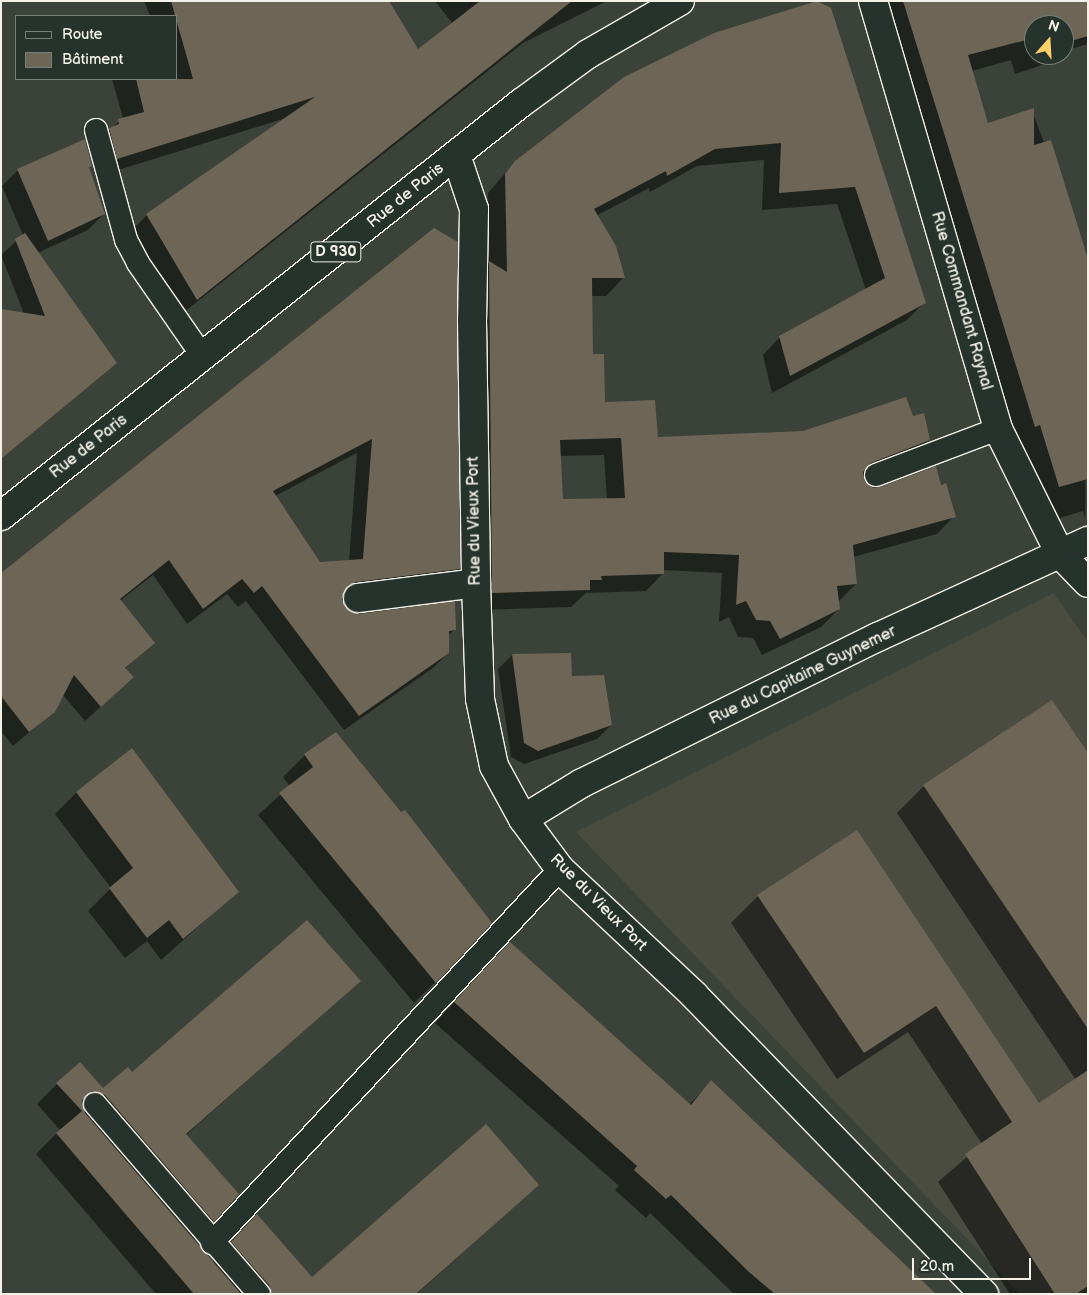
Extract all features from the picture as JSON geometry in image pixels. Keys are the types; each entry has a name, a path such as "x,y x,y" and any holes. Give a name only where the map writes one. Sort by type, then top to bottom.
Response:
{"street":[{"name":"Rue de Paris","path":"1,516 456,155 588,54 680,1"},
{"name":"Rue Commandant Raynal","path":"873,1 998,428 1060,554 1088,582"},
{"name":"Rue du Vieux Port","path":"456,155 474,209 472,320 476,583 480,699 494,766 523,819 560,869 694,995 984,1294"},
{"name":"Rue du Capitaine Guynemer","path":"523,819 582,783 878,637 1088,541"},
{"path":"358,598 476,583"}],"lane":[{"path":"96,130 126,240 138,262 203,357"},
{"path":"876,475 998,428"},
{"path":"212,1242 560,869"},
{"path":"95,1104 212,1242 259,1294"}],"shaded area":[{"path":"1054,593 1088,642 1088,1294 1020,1294 576,832"}],"building":[{"path":"171,1 389,1 418,49 480,1 572,1 197,300 146,214 315,97 117,159 109,128 119,124 118,119 144,112 136,80 193,79 178,26 178,15 175,15"},
{"path":"817,1 831,8 926,303 790,376 779,336 885,278 855,187 779,193 781,143 715,149 667,176 666,171 594,209 616,246 625,278 592,278 593,354 604,354 605,402 655,400 658,437 803,431 906,397 913,416 924,413 930,440 871,463 863,472 864,480 873,488 880,487 936,466 941,485 946,483 956,517 853,545 857,584 837,586 840,609 780,639 770,621 756,620 746,601 736,605 739,555 664,552 664,574 601,576 602,580 590,580 590,590 492,593 489,261 507,272 505,174 515,161 624,77 714,33","holes":["621,438 625,498 563,499 560,440"]},
{"path":"903,1 1088,1 1088,36 1074,40 1074,15 1024,15 1024,41 968,55 988,123 1034,108 1034,145 1051,140 1088,259 1088,479 1059,487 1040,425 1035,427"},
{"path":"85,139 92,166 89,167 105,214 48,241 17,169"},
{"path":"434,228 458,242 460,569 356,582 348,586 342,599 346,608 359,614 455,601 456,630 449,631 449,653 359,716 262,586 254,593 242,579 203,609 169,560 120,599 155,643 125,668 134,677 101,707 74,675 55,712 29,732 1,696 1,573","holes":["372,439 363,559 320,562 273,491"]},
{"path":"25,233 117,363 1,459 1,309 45,316 15,239"},
{"path":"571,653 572,676 604,675 612,725 538,751 524,743 512,654"},
{"path":"1052,700 1088,753 1088,1029 923,785"},
{"path":"336,732 401,812 405,810 492,923 436,983 279,793 313,767 304,754"},
{"path":"132,748 239,892 183,939 169,920 147,938 109,888 133,868 76,792"},
{"path":"857,830 1039,1103 1088,1070 1088,1286 1076,1294 1055,1294 965,1154 1012,1122 936,1006 864,1053 757,895"},
{"path":"307,920 361,981 186,1134 239,1194 214,1222 105,1095 92,1091 82,1100 85,1113 241,1294 194,1294 56,1133 82,1111 56,1083 80,1062 103,1088 128,1067 132,1072"},
{"path":"510,942 691,1105 711,1080 936,1294 775,1294 749,1272 671,1195 666,1199 634,1170 637,1166 454,1002"},
{"path":"486,1124 539,1185 416,1294 272,1294 269,1285 231,1242 257,1214 312,1277"}]}
